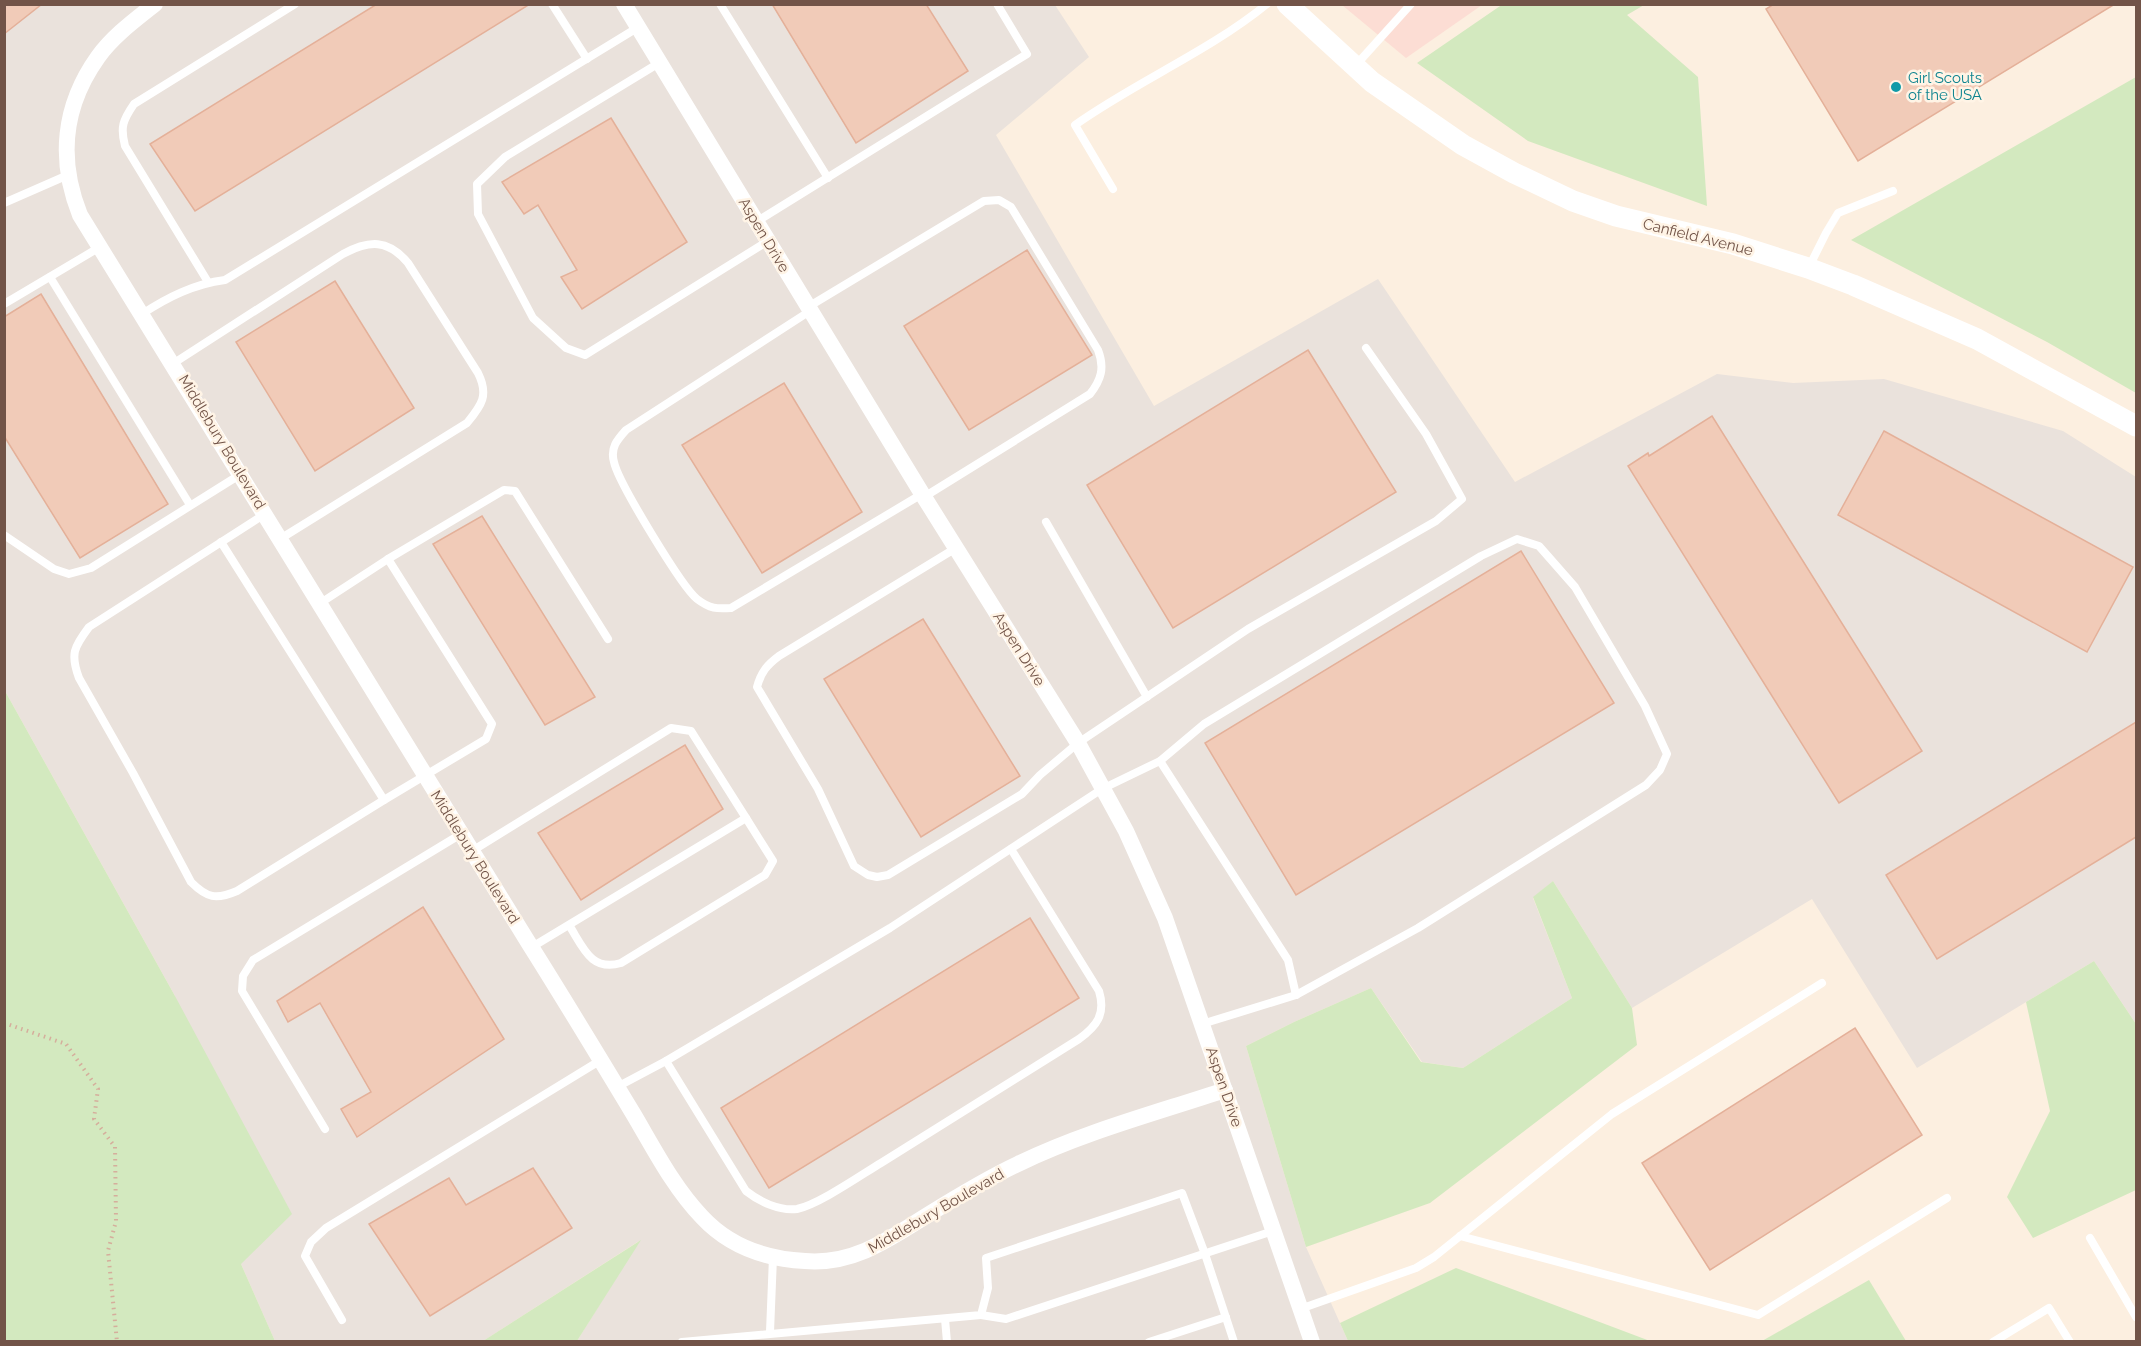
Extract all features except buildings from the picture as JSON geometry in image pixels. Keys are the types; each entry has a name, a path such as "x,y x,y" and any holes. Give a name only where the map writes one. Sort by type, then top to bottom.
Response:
{"street":[{"name":"Middlebury Boulevard","path":"156,4 109,44 98,57 82,84 71,116 67,138 70,191 80,214 174,363 319,604 663,1163 700,1216 730,1240 752,1251 773,1257 808,1262 837,1260 880,1246 1016,1165 1079,1138 1225,1090"},
{"name":"Aspen Drive","path":"624,4 923,496 1078,743 1126,831 1165,918 1312,1341"},
{"name":"Canfield Avenue","path":"1287,4 1353,67 1411,111 1463,145 1514,173 1574,201 1616,216 1733,244 1808,268 1902,305 1977,339 2136,426"}],"lane":[{"path":"208,282 125,146 121,132 125,117 134,104 295,4"},
{"path":"552,4 587,58"},
{"path":"720,4 828,178"},
{"path":"756,222 1027,54 997,4"},
{"path":"1113,189 1075,125 1109,101 1229,33 1267,4"},
{"path":"1353,67 1411,4"},
{"path":"142,314 165,299 208,282 225,280 637,28"},
{"path":"659,63 505,157 477,184 478,214 533,318 566,348 585,355 768,241"},
{"path":"4,203 68,176"},
{"path":"1808,268 1838,213 1893,191"},
{"path":"999,200 1011,207 1098,350 1102,360 1102,372 1090,394 1080,401 923,496 732,608 713,609 697,599 682,582 621,481 613,461 614,443 626,430 809,309 984,201 999,200"},
{"path":"174,363 343,254 368,243 400,253 478,373 484,385 484,397 477,411 467,423 280,539"},
{"path":"4,304 100,247"},
{"path":"50,277 190,506"},
{"path":"956,548 779,656 766,666 759,678 757,687 818,789 854,866 868,875 877,877 888,875 1022,794 1040,775 1078,743 1248,629 1436,521 1462,499 1426,434 1366,348"},
{"path":"4,535 54,568 69,574 91,568 241,474"},
{"path":"319,604 388,559 504,490 515,491 608,639"},
{"path":"265,514 89,627 74,650 73,661 80,678 191,882 201,892 211,896 225,897 231,894 424,775 486,740 492,724 388,559"},
{"path":"1046,522 1147,697"},
{"path":"617,1087 666,1061 890,928 1102,789 1160,761 1204,724 1480,556 1517,540 1539,546 1575,586 1645,706 1667,754 1660,770 1646,785 1418,928 1296,995 1202,1024"},
{"path":"221,542 384,800"},
{"path":"472,851 671,728 691,731 773,861 765,876 631,957 609,966 598,964 590,956 569,925"},
{"path":"1160,761 1288,960 1296,995"},
{"path":"532,947 746,818"},
{"path":"325,1129 242,991 243,976 253,960 461,834"},
{"path":"666,1061 746,1191 753,1197 784,1210 798,1209 867,1172 1079,1039 1090,1031 1098,1020 1102,1007 1099,991 1011,849"},
{"path":"1300,1309 1416,1268 1460,1236 1612,1114 1822,983"},
{"path":"342,1320 305,1256 310,1242 326,1228 601,1060"},
{"path":"981,1315 988,1288 986,1258 1182,1193 1234,1341"},
{"path":"1460,1236 1758,1315 1947,1198"},
{"path":"682,1341 981,1315 1006,1319 1273,1231"},
{"path":"2090,1238 2136,1317"},
{"path":"770,1332 773,1257"},
{"path":"1992,1341 2049,1308 2070,1341"},
{"path":"1149,1341 1226,1317"},
{"path":"945,1319 947,1341"}],"path":[{"path":"4,1023 66,1044 98,1089 94,1119 115,1147 116,1221 108,1251 117,1341"}],"shaded area":[{"path":"4,5 1055,5 1089,57 996,135 1154,406 1378,279 1515,482 1717,374 1793,383 1884,379 2063,431 2136,477 2136,1024 2094,961 1917,1068 1812,899 1632,1008 1553,881 1533,898 1572,998 1463,1068 1422,1062 1371,988 1246,1046 1306,1247 1348,1341 577,1341 639,1241 483,1341 275,1341 241,1264 175,996 5,691"},
{"path":"1342,5 1482,5 1406,58"}],"green space":[{"path":"1503,4 1644,5 1627,15 1698,77 1707,206 1528,141 1417,63"},
{"path":"2136,77 2136,393 2047,342 1851,240"},
{"path":"5,691 175,996 292,1214 241,1264 275,1341 5,1341"},
{"path":"1553,881 1632,1008 1637,1045 1430,1203 1306,1247 1246,1046 1371,988 1421,1062 1463,1068 1572,998 1533,897"},
{"path":"2094,961 2136,1024 2136,1190 2033,1238 2007,1197 2050,1111 2026,1002"},
{"path":"641,1240 577,1341 483,1341"},
{"path":"1456,1268 1650,1341 1348,1341 1340,1323"},
{"path":"1869,1280 1906,1341 1762,1341"}],"place":[{"name":"Girl Scouts of the USA","path":"1896,87"}]}
